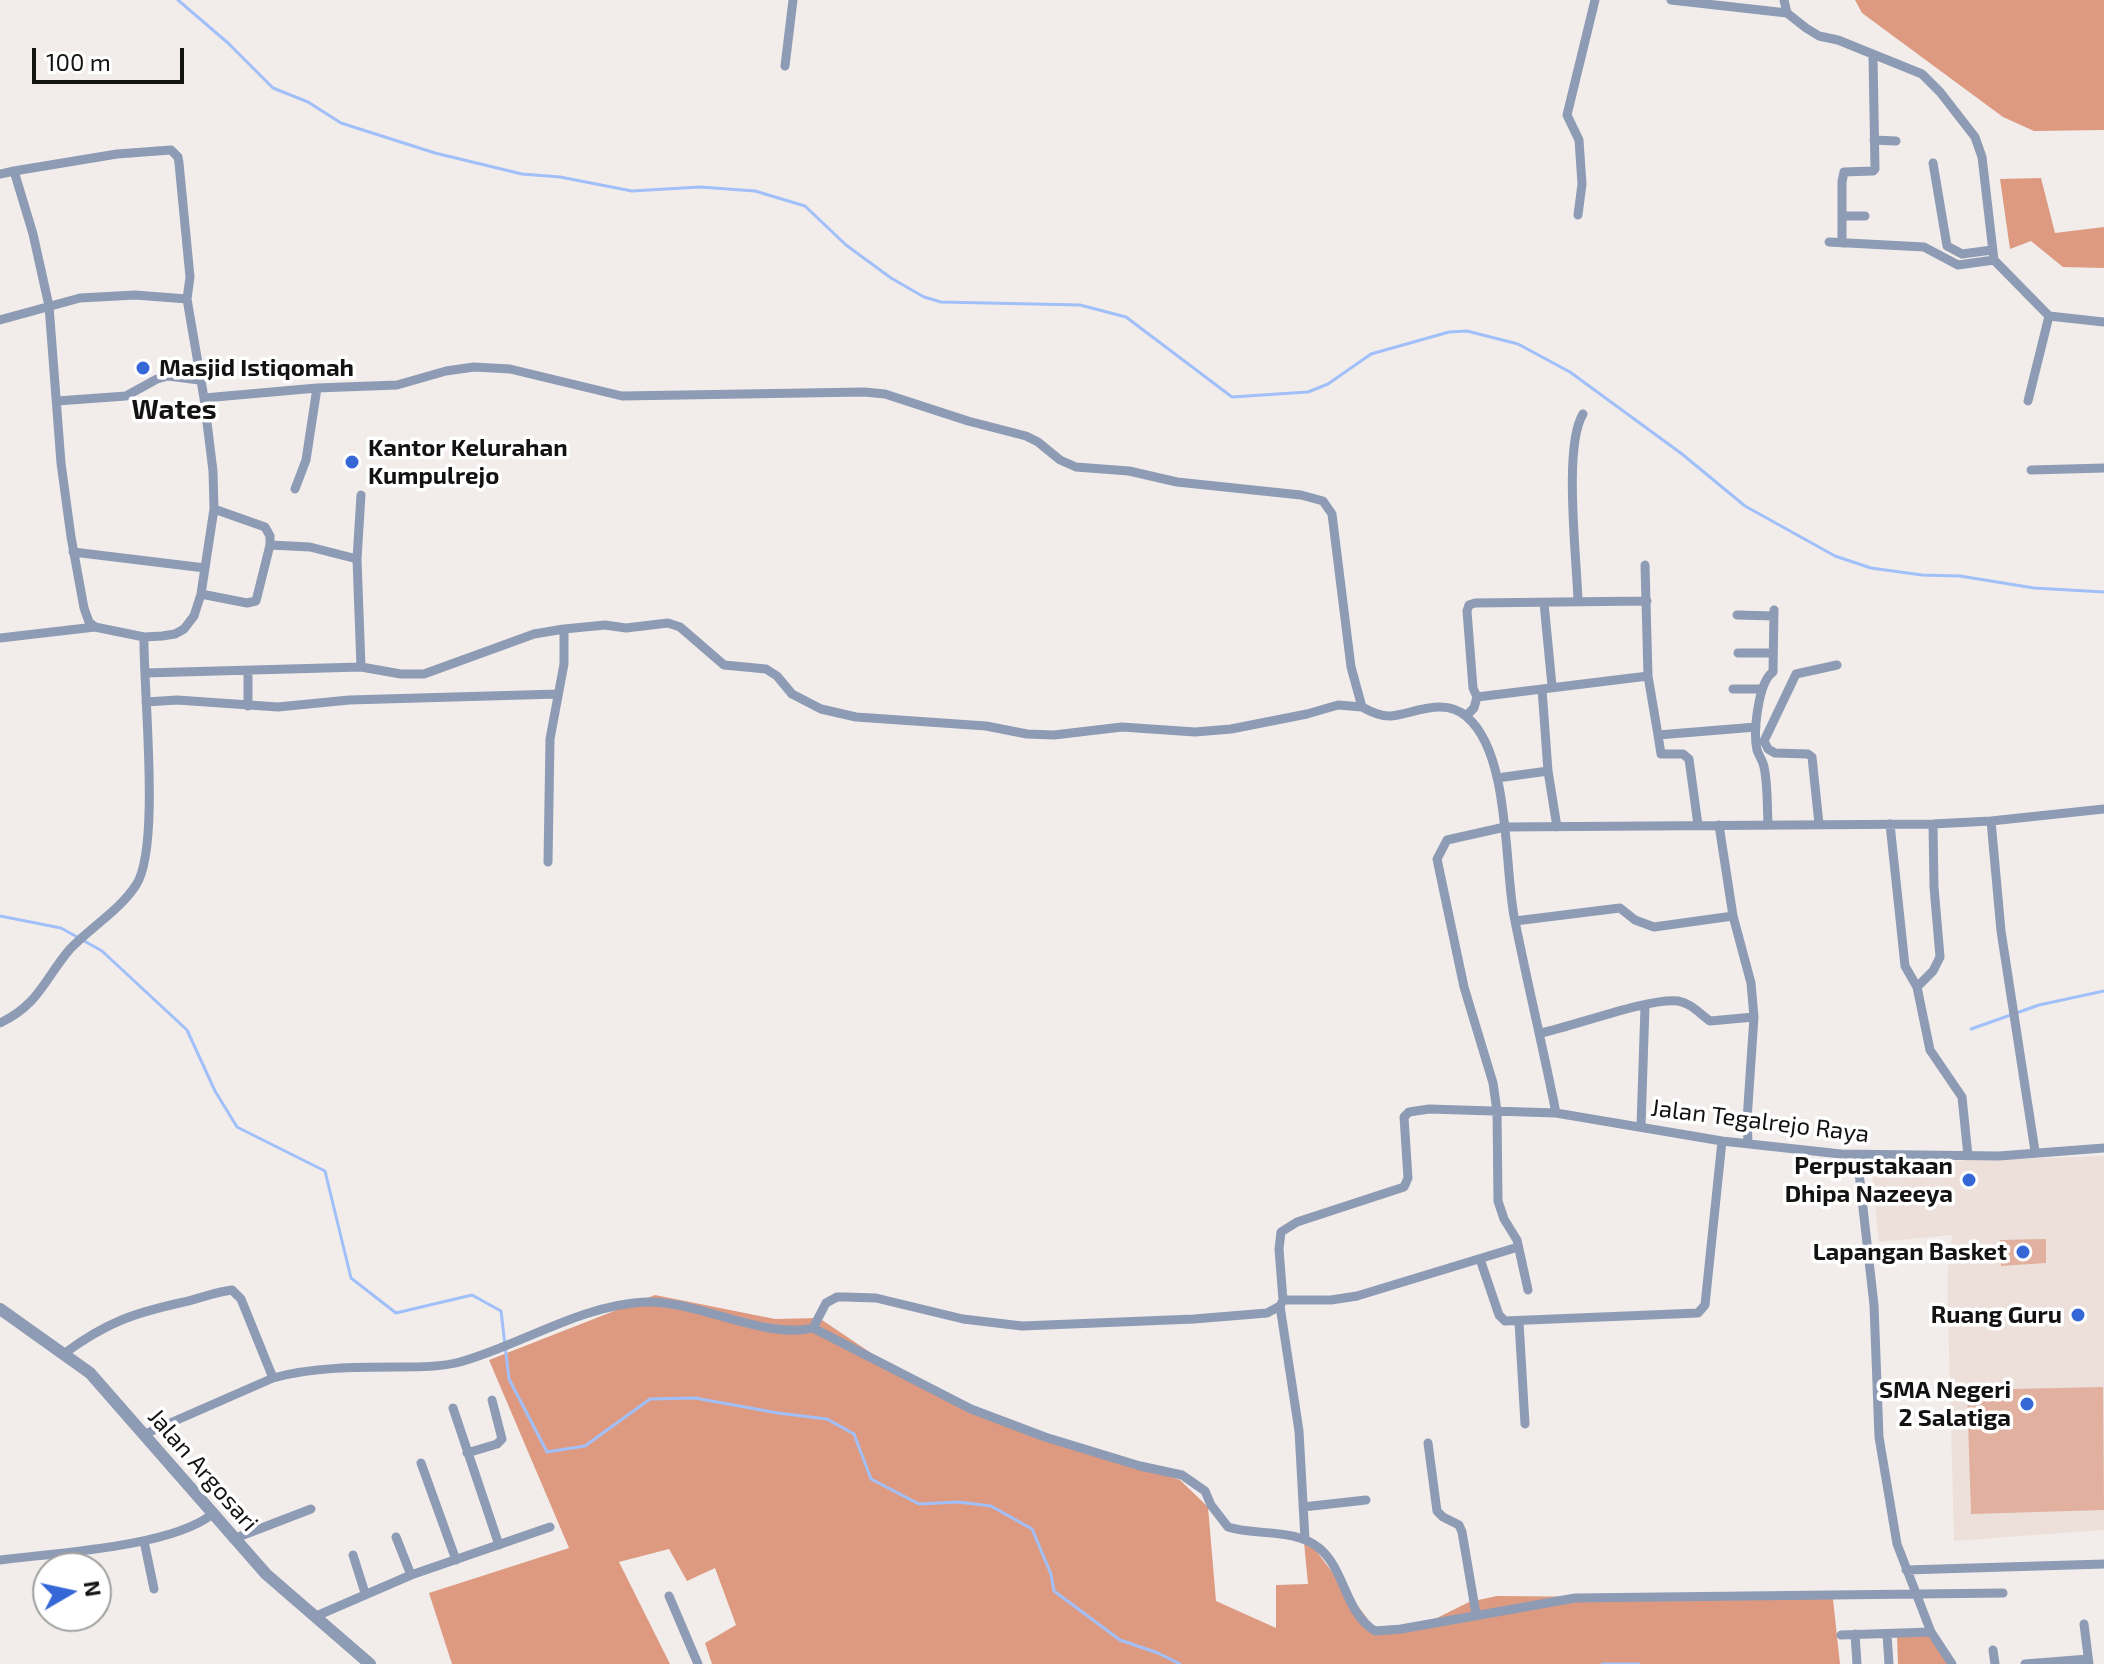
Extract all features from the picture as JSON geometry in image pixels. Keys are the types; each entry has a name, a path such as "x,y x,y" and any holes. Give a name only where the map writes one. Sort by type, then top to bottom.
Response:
{"street":[{"path":"785,66 793,0"},
{"path":"1578,215 1582,184 1579,140 1567,115 1595,0"},
{"path":"1671,0 1787,13 1819,36 1838,40 1922,74 1950,103 1975,137 1982,157 1993,255 2049,316 2104,322"},
{"path":"1784,0 1787,13"},
{"path":"1842,243 1844,172 1880,169 1874,140 1873,56"},
{"path":"1874,140 1896,141"},
{"path":"0,174 63,161 158,149 175,153 179,163 190,277 187,299 204,398 213,471 214,509 201,594 194,616 184,629 175,634 144,637 95,627 0,638"},
{"path":"1933,163 1947,246 1962,254 1993,255"},
{"path":"14,171 33,234 49,306 61,463 73,552 84,608 89,622 95,627"},
{"path":"1842,216 1865,216"},
{"path":"1829,242 1924,247 1958,265 1993,255"},
{"path":"0,320 96,297 187,299"},
{"path":"2028,401 2049,316"},
{"path":"204,398 397,385 446,371 483,367 510,369 622,396 864,392 885,394 1026,436 1060,460 1076,467 1129,471 1177,482 1313,497 1323,501 1332,514 1351,667 1362,707"},
{"path":"57,401 126,396 168,376 199,380"},
{"path":"295,489 306,460 317,388"},
{"path":"1578,602 1573,468 1577,428 1583,414"},
{"path":"2031,470 2104,468"},
{"path":"361,495 357,559 361,667"},
{"path":"201,594 247,603 256,601 270,545 270,536 265,527 214,509"},
{"path":"270,545 310,547 357,559"},
{"path":"73,552 205,568"},
{"path":"1645,565 1648,676 1661,754 1683,754 1689,759 1698,825"},
{"path":"1466,716 1474,708 1477,697 1473,688 1469,605 1647,601"},
{"path":"1544,603 1548,771 1557,827"},
{"path":"1737,615 1774,613 1773,672 1767,676 1762,689 1756,727 1757,749 1764,764 1768,824"},
{"path":"145,673 361,667 401,674 424,674 534,634 605,625 626,628 668,623 680,627 724,665 766,669 777,676 792,694 821,709 856,717 986,726 1027,734 1054,735 1122,727 1195,732 1231,729 1338,705 1362,707 1388,716 1425,707 1455,710 1466,716 1483,736 1497,778 1505,827 1510,896 1556,1113"},
{"path":"548,862 550,739 564,664 564,629"},
{"path":"0,1023 32,1003 78,942 130,895 145,867 148,805 144,637"},
{"path":"1738,653 1773,653"},
{"path":"1819,824 1812,757 1808,754 1775,753 1768,749 1764,741 1796,674 1837,665"},
{"path":"248,672 248,706"},
{"path":"1477,697 1648,676"},
{"path":"1733,689 1762,689"},
{"path":"146,702 203,701 278,707 427,696 558,694"},
{"path":"1658,735 1756,727"},
{"path":"1497,778 1548,771"},
{"path":"1528,1290 1518,1247 1498,1201 1497,1111 1493,1083 1464,987 1437,859 1447,840 1505,827 1933,824 2104,809"},
{"path":"1991,821 2001,931 2035,1151"},
{"path":"1890,824 1905,966 1917,987 1930,1050 1962,1097 1968,1156"},
{"path":"1917,987 1933,971 1940,957 1933,824"},
{"path":"1719,825 1733,916 1751,983 1754,1017 1748,1142"},
{"path":"1515,921 1620,908 1635,920 1654,927 1733,916"},
{"path":"1541,1033 1645,1006 1677,1001 1690,1004 1710,1021 1754,1017"},
{"path":"1641,1126 1645,1006"},
{"name":"Jalan Tegalrejo Raya","path":"1282,1303 1281,1232 1297,1222 1404,1187 1408,1178 1403,1122 1407,1113 1429,1109 1556,1113 1722,1141 1857,1155 1968,1156 2104,1148"},
{"path":"1480,1259 1501,1319 1519,1322 1695,1314 1705,1305 1722,1141"},
{"path":"1857,1155 1874,1305 1879,1437 1897,1544 1931,1632 1952,1664"},
{"path":"813,1328 826,1303 837,1297 876,1298 963,1319 1022,1326 1267,1313 1282,1303 1357,1296 1518,1247"},
{"path":"65,1353 127,1316 232,1290 241,1299 273,1378"},
{"path":"145,1434 273,1378 342,1368 446,1365 607,1309 651,1302 771,1327 813,1328 971,1409 1045,1437 1140,1466 1182,1475 1205,1491 1211,1505 1228,1527 1305,1539 1321,1549 1362,1620 1375,1631 1575,1598 2003,1593"},
{"path":"1282,1303 1299,1431 1305,1539"},
{"name":"Jalan Argosari","path":"0,1309 90,1373 211,1515 266,1574 370,1664"},
{"path":"1519,1322 1525,1424"},
{"path":"467,1453 497,1444 502,1439 492,1400"},
{"path":"453,1408 499,1545"},
{"path":"1428,1443 1437,1511 1459,1525 1462,1532 1476,1614"},
{"path":"421,1463 456,1560"},
{"path":"1303,1507 1366,1500"},
{"path":"233,1539 311,1509"},
{"path":"0,1560 144,1541 199,1523 211,1515"},
{"path":"314,1617 411,1575 550,1527"},
{"path":"396,1537 411,1575"},
{"path":"144,1541 154,1589"},
{"path":"353,1555 365,1593"},
{"path":"1906,1570 2104,1564"},
{"path":"669,1596 698,1664"},
{"path":"2025,1664 2088,1662 2084,1624"},
{"path":"1841,1635 1931,1632"},
{"path":"1855,1634 1857,1664"},
{"path":"1887,1634 1889,1664"},
{"path":"1993,1650 1995,1664"}],"shaded area":[{"path":"1855,0 2104,0 2104,130 2034,131 2003,117 1862,13"},
{"path":"2041,178 2055,233 2104,227 2104,268 2063,267 2031,241 2010,249 2000,179"},
{"name":"SMA Negeri 2 Salatiga","path":"2104,1156 2104,1530 1954,1541 1947,1278 1952,1235 1879,1242 1871,1166"},
{"name":"Lapangan Basket","path":"2046,1239 2046,1263 2001,1266 2000,1240"},
{"path":"655,1295 775,1319 819,1318 883,1361 973,1408 1180,1480 1208,1507 1216,1601 1276,1628 1276,1585 1308,1584 1304,1542 1314,1548 1373,1626 1409,1632 1469,1602 1497,1596 1833,1599 1840,1664 712,1664 705,1643 736,1625 715,1568 687,1581 669,1549 619,1562 670,1664 452,1664 429,1593 569,1548 489,1360"},
{"path":"2103,1387 2104,1510 1971,1514 1967,1390"},
{"path":"1931,1633 1951,1664 1898,1664 1897,1636"}],"waterway":[{"path":"178,0 228,43 273,88 308,102 341,123 435,153 522,174 560,177 632,191 700,187 755,191 805,206 846,245 891,278 924,297 941,302 1080,305 1126,317 1232,397 1308,392 1328,384 1371,354 1449,332 1467,331 1518,344 1570,372 1682,454 1745,506 1835,556 1871,568 1922,575 1960,576 2034,588 2104,592"},
{"path":"0,916 61,928 102,951 187,1030 215,1091 237,1127 325,1171 351,1278 396,1313 472,1295 501,1311 509,1379 547,1452 585,1446 650,1399 695,1398 827,1419 854,1434 871,1479 919,1504 958,1502 991,1506 1032,1529 1051,1574 1054,1591 1120,1640 1180,1664"},
{"path":"1971,1029 2039,1005 2104,991"},
{"path":"1602,1664 1639,1664"}],"place":[{"name":"Masjid Istiqomah","path":"143,368"},
{"name":"Kantor Kelurahan Kumpulrejo","path":"352,462"},
{"name":"Perpustakaan Dhipa Nazeeya","path":"1969,1180"},
{"name":"Lapangan Basket","path":"2023,1252"},
{"name":"Ruang Guru","path":"2078,1315"},
{"name":"SMA Negeri 2 Salatiga","path":"2027,1404"}],"district":[{"name":"Wates","path":"174,410"}]}
